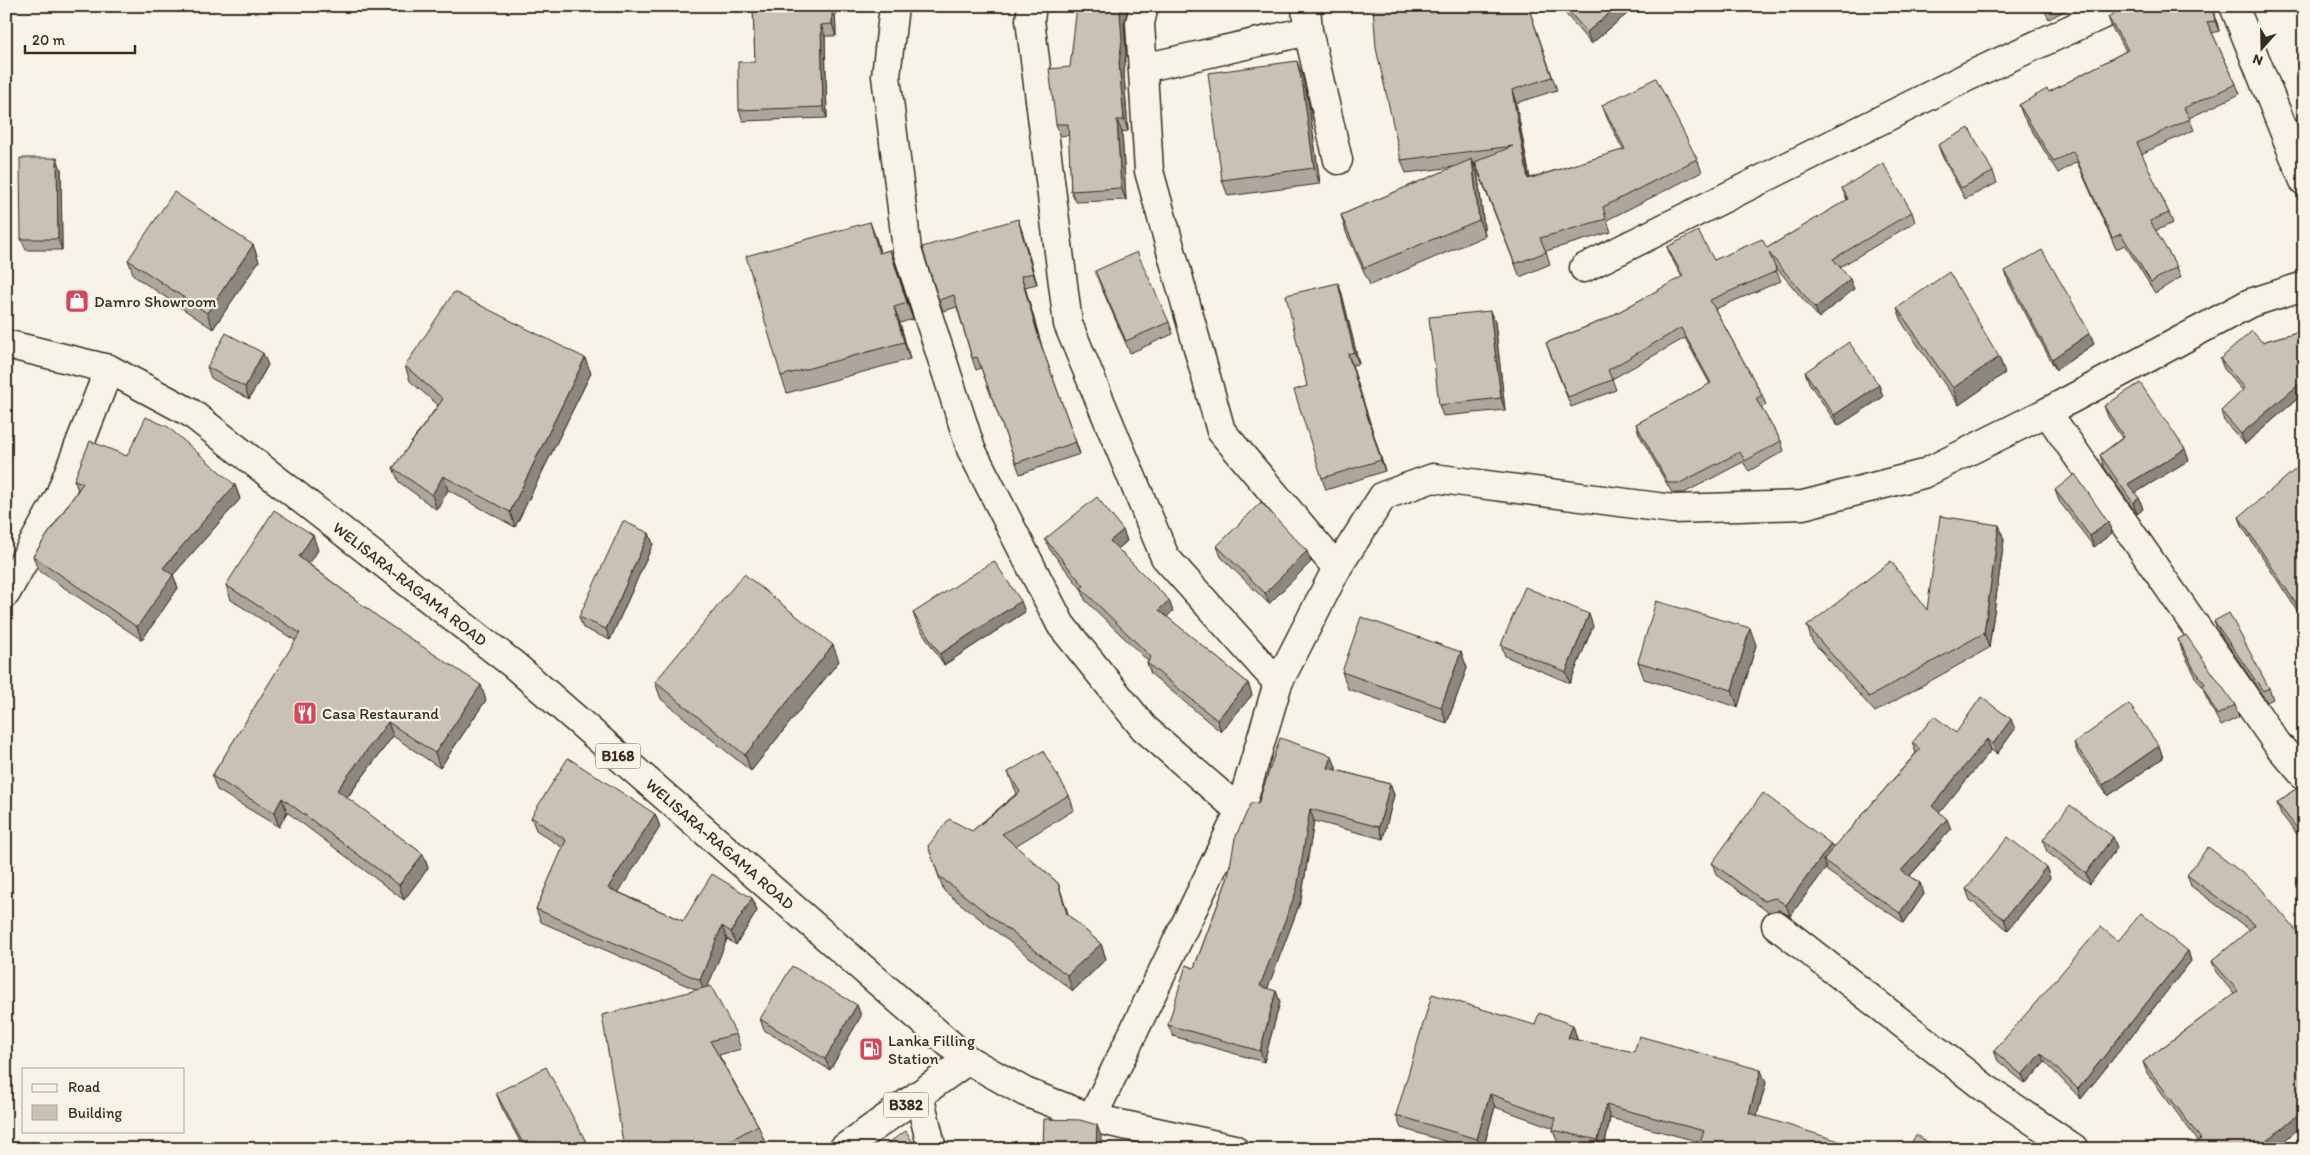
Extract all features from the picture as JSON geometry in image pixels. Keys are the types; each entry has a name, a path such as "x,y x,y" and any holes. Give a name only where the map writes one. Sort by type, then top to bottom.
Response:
{"street":[{"path":"894,6 886,76 908,250 971,449 1061,625 1144,728 1240,811"},
{"path":"1032,6 1030,20 1068,324 1165,557 1278,683"},
{"path":"1144,6 1140,23 1149,171 1221,430 1337,568"},
{"path":"1584,268 1969,76 2121,6"},
{"path":"2234,6 2304,181"},
{"path":"1143,68 1307,19 1338,160"},
{"path":"1092,1118 1240,811 1278,683 1337,568 1383,496 1433,478 1673,509 1803,504 1923,474 2047,412 2250,303 2304,286"},
{"name":"WELISARA-RAGAMA ROAD","path":"6,344 109,368 191,413 514,665 968,1060 1025,1092 1092,1118 1234,1149"},
{"path":"6,593 58,497 109,368"},
{"path":"2047,412 2278,745 2304,775"},
{"path":"1776,925 1985,1088 2075,1149"},
{"name":"B382","path":"843,1149 968,1060"},
{"path":"919,1095 932,1149"}],"building":[{"path":"753,6 832,6 832,24 821,25 823,107 739,110 738,62 755,62"},
{"path":"1077,6 1122,6 1120,13 1122,40 1119,63 1124,120 1117,120 1121,188 1071,191 1068,124 1056,124 1049,69 1070,67"},
{"path":"1373,6 1528,6 1552,77 1512,90 1528,179 1625,149 1602,105 1656,78 1697,159 1603,207 1606,219 1540,238 1546,252 1515,264 1475,162 1513,146 1401,160 1376,48"},
{"path":"1564,6 1618,6 1587,32"},
{"path":"2127,6 2212,6 2215,21 2207,22 2236,84 2184,108 2190,119 2137,143 2169,213 2150,221 2177,267 2151,282 2121,234 2112,238 2073,151 2054,162 2019,105 2047,89 2049,92 2128,50 2108,17"},
{"path":"1297,61 1303,87 1314,168 1222,180 1208,73"},
{"path":"1969,128 1993,172 1961,188 1938,145"},
{"path":"20,158 57,158 58,239 21,239"},
{"path":"1472,159 1479,220 1364,268 1341,215"},
{"path":"1883,163 1912,212 1833,259 1850,279 1815,308 1769,253 1777,271 1710,300 1762,395 1756,399 1781,441 1745,461 1740,452 1680,483 1668,483 1636,424 1711,383 1681,328 1608,370 1612,380 1568,397 1546,343 1606,319 1683,276 1667,247 1698,231 1714,260 1762,239 1767,248 1848,199 1842,188"},
{"path":"174,192 253,245 207,313 128,260"},
{"path":"1018,219 1033,273 1021,276 1040,342 1076,442 1016,463 977,357 972,358 954,295 939,300 922,247"},
{"path":"870,222 879,253 890,250 907,303 894,307 904,342 781,376 746,256"},
{"path":"2042,250 2090,333 2052,359 2005,271"},
{"path":"1137,252 1169,322 1126,341 1095,271"},
{"path":"1949,272 1999,357 1953,388 1897,308"},
{"path":"1338,283 1354,352 1348,354 1381,460 1322,478 1294,390 1307,386 1286,295"},
{"path":"454,292 585,358 510,512 443,476 432,495 393,468 443,399 405,366"},
{"path":"1490,311 1501,398 1439,405 1429,317"},
{"path":"2304,330 2304,380 2241,434 2221,411 2245,388 2220,359 2252,331 2262,342"},
{"path":"226,333 263,353 245,387 207,367"},
{"path":"1849,342 1879,385 1834,415 1805,372"},
{"path":"2140,383 2185,449 2128,484 2139,498 2133,503 2100,455 2124,437 2104,406"},
{"path":"146,417 168,427 235,485 163,568 173,575 137,627 33,556 83,483 74,480 90,441 127,456"},
{"path":"2297,468 2304,475 2304,530 2302,531 2304,533 2304,616 2239,517"},
{"path":"2075,474 2108,522 2090,536 2055,490"},
{"path":"1097,497 1123,530 1110,541 1169,600 1159,610 1248,683 1217,720 1147,663 1151,657 1081,588 1084,586 1045,539"},
{"path":"1261,502 1307,551 1265,593 1217,546"},
{"path":"274,510 313,535 299,557 385,622 481,685 435,753 388,722 337,790 423,854 399,885 282,798 274,813 212,776 300,633 226,585"},
{"path":"1940,516 1999,525 1984,633 1869,697 1807,626 1891,561 1927,610"},
{"path":"623,521 649,533 606,629 579,617"},
{"path":"994,561 1021,601 940,654 913,613"},
{"path":"744,574 833,645 745,755 655,682"},
{"path":"1525,587 1589,614 1566,672 1501,645"},
{"path":"1656,601 1750,628 1732,690 1638,662"},
{"path":"2229,613 2269,688 2263,691 2214,621"},
{"path":"1361,617 1461,652 1441,707 1342,672"},
{"path":"2186,635 2235,705 2217,715 2202,686 2205,684 2194,669 2178,639"},
{"path":"1981,697 2011,719 1993,744 1987,739 1932,806 1947,819 1901,871 1920,883 1900,913 1823,860 1920,749 1912,743 1934,716 1956,733"},
{"path":"2129,704 2159,746 2103,785 2074,743"},
{"path":"1280,738 1332,756 1328,768 1390,784 1379,827 1310,809 1297,889 1260,986 1276,991 1260,1051 1168,1025 1186,965 1194,968 1228,877 1235,838 1251,803 1258,804"},
{"path":"1043,751 1069,795 1002,834 1058,883 1067,914 1101,944 1067,975 939,876 928,846 949,819 972,831 1020,792 1008,772"},
{"path":"568,758 655,814 608,888 683,921 712,874 752,898 731,932 722,926 700,980 536,909 566,840 531,817"},
{"path":"2304,782 2304,837 2277,803"},
{"path":"1763,793 1831,844 1786,905 1775,898 1764,901 1712,863"},
{"path":"2070,805 2113,837 2086,873 2043,840"},
{"path":"2008,837 2046,867 2004,919 1966,889"},
{"path":"2208,847 2258,885 2304,940 2304,1109 2258,1149 2190,1149 2201,1139 2143,1062 2238,991 2212,961 2255,925 2187,875"},
{"path":"2141,913 2188,951 2078,1089 2041,1053 2022,1075 1994,1051 2101,927 2118,941"},
{"path":"792,966 857,1005 825,1059 760,1019"},
{"path":"711,986 736,1034 710,1041 758,1125 715,1149 624,1149 602,1015"},
{"path":"1432,994 1535,1025 1539,1013 1573,1025 1568,1038 1634,1052 1639,1036 1761,1070 1749,1113 1865,1149 1697,1149 1704,1131 1606,1105 1598,1140 1553,1130 1556,1118 1490,1094 1477,1139 1396,1115"},
{"path":"546,1067 590,1149 526,1149 496,1093"},
{"path":"1044,1119 1080,1120 1097,1125 1096,1149 1043,1149"},
{"path":"2304,1130 2304,1149 2296,1149"},
{"path":"906,1131 917,1149 879,1149"},
{"path":"1916,1135 1939,1149 1908,1149"}],"place":[{"name":"Damro Showroom","path":"77,301"},
{"name":"Casa Restaurand","path":"305,713"},
{"name":"Lanka Filling Station","path":"871,1049"}]}
